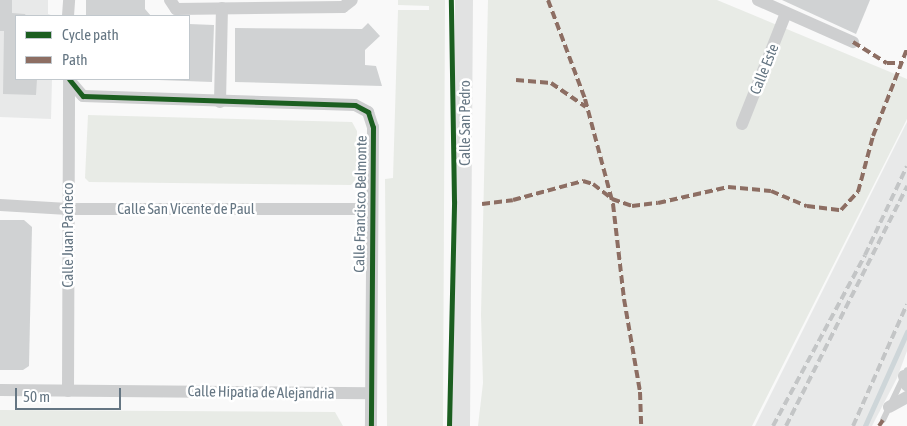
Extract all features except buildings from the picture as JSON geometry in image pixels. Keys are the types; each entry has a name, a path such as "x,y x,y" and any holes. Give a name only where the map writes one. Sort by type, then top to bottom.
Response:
{"main road":[{"name":"Calle San Pedro","path":"462,426 464,0"}],"street":[{"path":"68,15 69,0"},
{"path":"170,0 176,9 343,8 352,0"},
{"path":"758,0 853,42"},
{"path":"220,102 222,8"},
{"name":"Calle Este","path":"742,124 786,13"},
{"name":"Calle Juan Pacheco","path":"68,391 69,80"},
{"name":"Calle Francisco Belmonte","path":"70,80 83,96 355,105 368,112 373,127 371,426"},
{"name":"Calle San Vicente de Paul","path":"0,205 68,209 371,209"},
{"name":"Calle Hipatia de Alejandria","path":"0,390 371,394"},
{"path":"890,407 907,397"}],"lane":[{"path":"883,420 906,378"}],"shaded area":[{"path":"0,0 48,0 48,14 51,15 15,15 15,80 52,80 51,119 0,117"},
{"path":"398,0 445,0 443,426 387,426 385,179 393,178 398,10 429,10 429,6 398,5"},
{"path":"488,0 717,0 907,79 907,119 752,426 478,426 483,383 481,315"},
{"path":"88,115 352,122 357,131 356,179 351,185 89,182 85,178"},
{"path":"907,122 907,351 897,378 872,426 755,426"},
{"path":"0,410 335,412 343,426 0,426"}],"waterway":[{"path":"865,426 907,332"}],"railway":[{"path":"773,426 865,255 907,166"},
{"path":"786,426 907,186"},
{"path":"853,426 907,304"}],"marked path":[{"path":"548,0 585,99 613,204 624,299 640,392 641,426"},
{"path":"853,42 887,63 903,63"},
{"path":"482,204 513,200 583,181 593,184 612,199 632,206 658,203 728,187 771,191 807,206 841,210 858,192 873,136 907,49"},
{"path":"516,80 551,83 586,107"},
{"path":"879,426 883,420"}],"cycle path":[{"path":"449,426 454,201 451,0"},
{"path":"70,80 83,96 355,105 368,112 373,127 371,426"}]}
